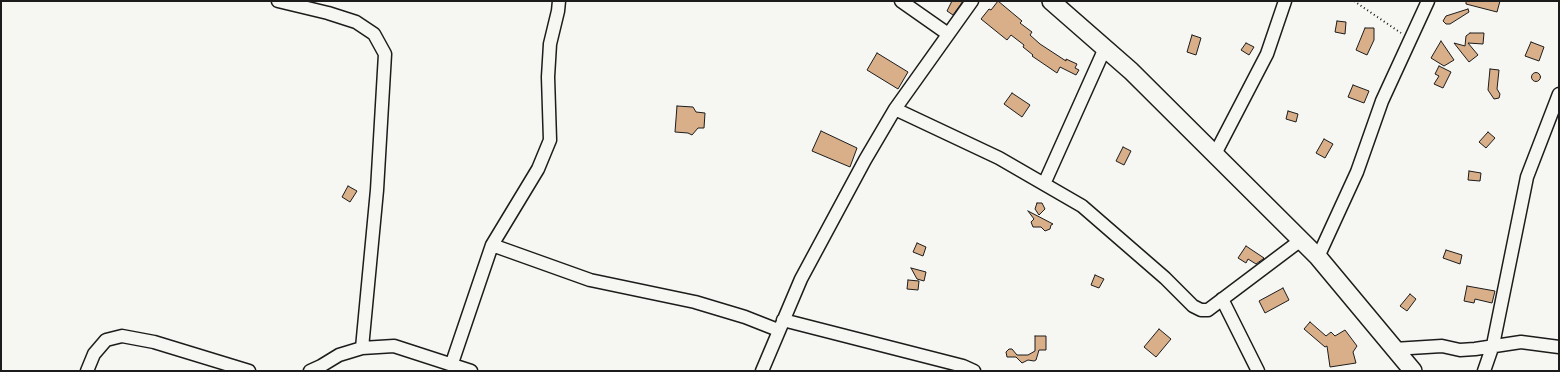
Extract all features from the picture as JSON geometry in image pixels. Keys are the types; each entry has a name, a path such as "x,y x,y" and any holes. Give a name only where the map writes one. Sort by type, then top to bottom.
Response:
{"main road":[{"path":"1051,1 1131,71 1318,257 1413,371"}],"street":[{"path":"278,1 328,13 356,22 374,34 385,54 381,144 362,348"},
{"path":"452,363 492,244 538,169 550,140 548,77 550,44 559,1"},
{"path":"901,1 948,34"},
{"path":"762,371 781,325 822,239 895,109 972,1"},
{"path":"1215,154 1267,54 1285,1"},
{"path":"1318,257 1357,172 1382,101 1412,39 1428,1"},
{"path":"1044,184 1105,48"},
{"path":"1484,371 1493,345 1527,177 1559,94"},
{"path":"895,109 999,158 1082,206 1165,278 1194,306 1201,310 1208,310 1301,240"},
{"path":"492,244 590,280 695,302 745,317 964,366 974,371"},
{"path":"1222,299 1258,371"},
{"path":"87,371 94,354 106,340 122,336 154,342 249,371"},
{"path":"1394,349 1442,346 1460,350 1521,342 1559,347"},
{"path":"310,371 321,366 339,354 362,348 394,346 452,363 471,371"}],"path":[{"path":"1354,1 1412,39"}],"building":[{"path":"952,1 963,1 953,15 947,11"},
{"path":"998,1 1022,21 1020,23 1032,32 1030,35 1040,44 1066,61 1066,59 1077,64 1075,68 1079,70 1076,75 1060,67 1057,73 1032,56 1033,55 1023,47 1024,45 1011,35 1007,40 981,19"},
{"path":"1466,1 1500,1 1497,12 1466,4"},
{"path":"1468,9 1469,12 1450,24 1446,24 1443,21 1446,16"},
{"path":"1337,21 1346,22 1345,34 1335,32"},
{"path":"1365,28 1374,28 1374,40 1367,55 1356,50"},
{"path":"1470,33 1484,33 1483,44 1468,43 1478,55 1469,62 1454,43 1465,46 1466,36"},
{"path":"1192,35 1201,38 1196,55 1187,52"},
{"path":"1441,41 1454,60 1444,66 1431,58"},
{"path":"1531,42 1544,47 1539,61 1525,56"},
{"path":"1246,43 1254,47 1249,55 1241,50"},
{"path":"877,53 908,72 898,89 867,70"},
{"path":"1439,66 1451,72 1443,88 1434,84 1439,76 1435,74"},
{"path":"1490,69 1499,70 1497,89 1500,94 1499,98 1494,99 1488,90"},
{"path":"1534,73 1538,73 1540,77 1538,81 1534,81 1532,79 1532,75"},
{"path":"1353,85 1369,91 1364,103 1348,97"},
{"path":"1012,93 1030,105 1022,117 1004,104"},
{"path":"677,106 693,107 696,112 705,113 704,128 698,128 692,135 688,133 675,132"},
{"path":"1288,111 1298,114 1296,122 1286,119"},
{"path":"821,131 857,148 850,167 812,151"},
{"path":"1488,132 1495,138 1486,148 1479,142"},
{"path":"1324,139 1333,144 1325,158 1316,153"},
{"path":"1123,147 1131,151 1124,165 1116,161"},
{"path":"1469,171 1481,173 1480,181 1468,180"},
{"path":"348,186 357,191 350,202 342,197"},
{"path":"1037,203 1042,203 1045,209 1039,215 1035,209"},
{"path":"1028,211 1053,224 1051,225 1050,229 1045,231 1041,227 1033,227 1031,222 1034,219"},
{"path":"917,243 926,247 923,256 913,252"},
{"path":"1246,246 1264,258 1256,264 1248,259 1246,263 1238,258"},
{"path":"1446,250 1462,255 1460,264 1443,258"},
{"path":"911,268 926,272 924,281 917,279"},
{"path":"1095,275 1104,279 1099,288 1091,285"},
{"path":"908,280 919,281 918,290 907,289"},
{"path":"1467,286 1495,291 1492,303 1475,299 1474,303 1464,301"},
{"path":"1283,288 1289,300 1265,313 1259,301"},
{"path":"1410,294 1416,299 1407,311 1400,306"},
{"path":"1310,322 1326,336 1331,332 1335,336 1345,330 1357,346 1353,352 1356,363 1330,367 1327,346 1325,347 1304,329"},
{"path":"1159,329 1171,339 1156,357 1144,347"},
{"path":"1035,336 1046,336 1046,350 1039,350 1036,360 1028,360 1022,363 1016,357 1007,357 1006,352 1009,349 1012,349 1017,355 1028,355 1035,351"}]}
